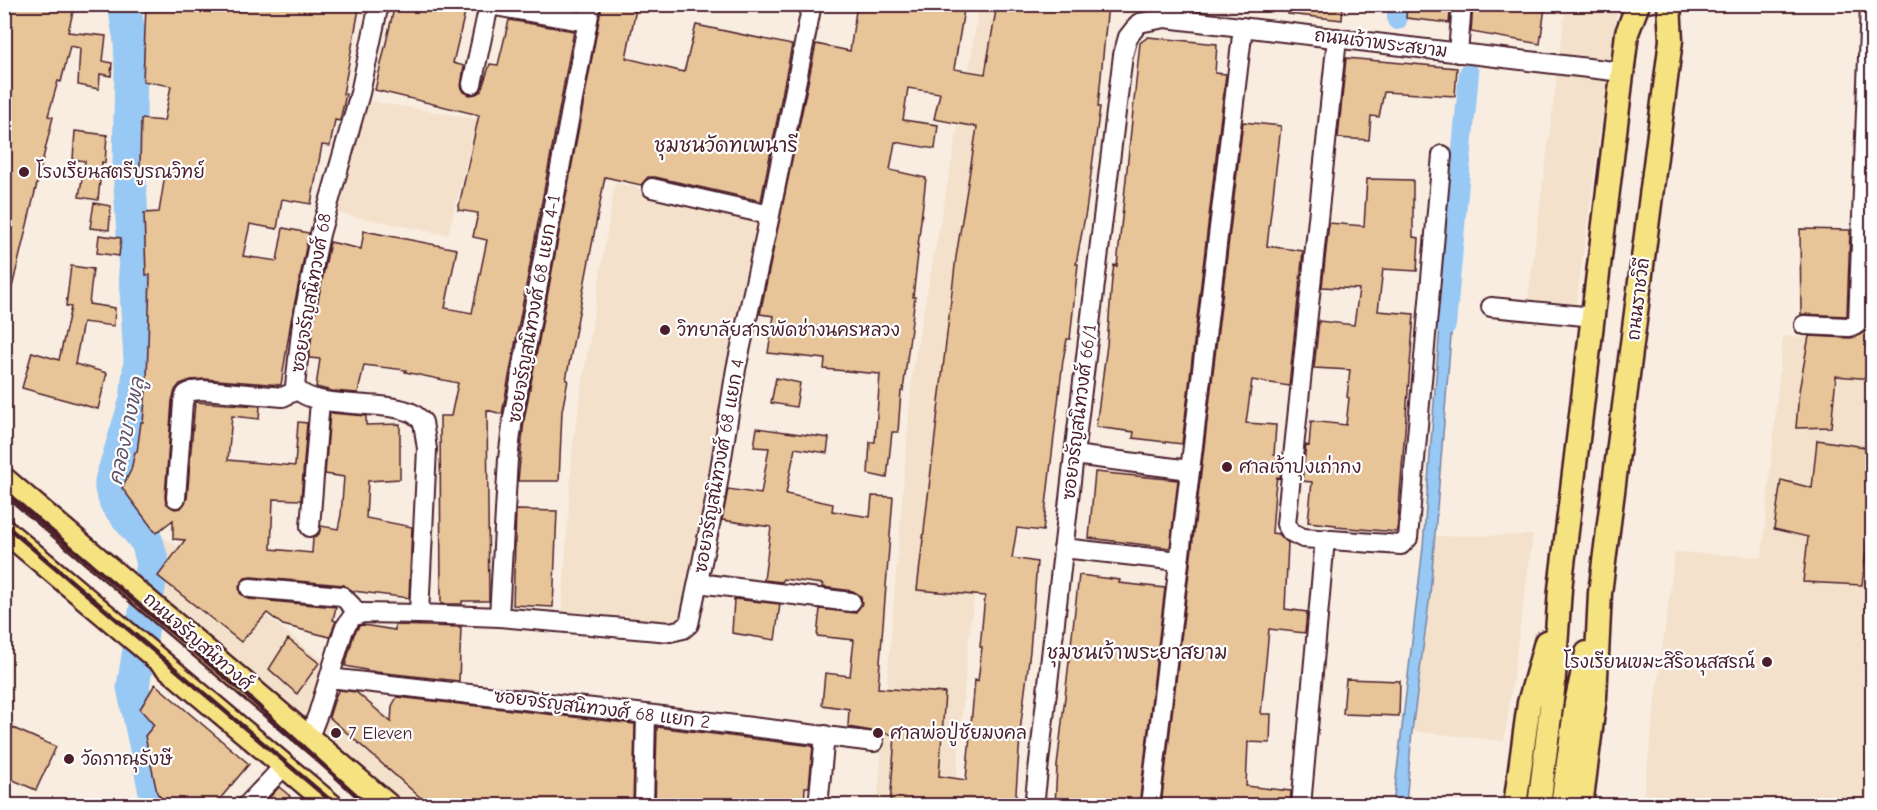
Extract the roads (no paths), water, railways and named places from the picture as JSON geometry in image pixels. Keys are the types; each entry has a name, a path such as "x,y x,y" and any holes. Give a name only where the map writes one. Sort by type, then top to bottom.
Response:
{"main road":[{"path":"1539,806 1560,589 1627,33 1627,4"},
{"path":"1627,33 1638,4"},
{"name":"ถนนราชวิถี","path":"1581,806 1595,697 1600,593 1671,40 1669,4"},
{"path":"1671,40 1683,4"},
{"name":"ถนนจรัญสนิทวงศ์","path":"4,479 139,591 390,806"},
{"name":"ถนนจรัญสนิทวงศ์","path":"4,530 332,806"},
{"path":"1515,806 1529,703 1560,589"},
{"name":"ถนนราชวิถี","path":"1562,806 1576,703 1600,593"}],"street":[{"name":"ซอยจรัญสนิทวงศ์ 68","path":"379,4 360,93 320,234 295,371 295,386 302,396 320,401 366,404 411,412 423,422 427,449 418,614"},
{"name":"ซอยจรัญสนิทวงศ์ 68 แยก 4","path":"418,614 499,617 670,632 683,629 689,624 715,501 736,369 770,215 812,4"},
{"path":"1458,53 1462,4"},
{"path":"1804,325 1848,327 1858,323 1867,232 1870,4"},
{"path":"472,84 489,5 589,14"},
{"name":"ซอยจรัญสนิทวงศ์ 68 แยก 4-1","path":"499,617 513,418 589,14"},
{"name":"ถนนเจ้าพระสยาม","path":"1139,22 1165,18 1622,72"},
{"name":"ซอยจรัญสนิทวงศ์ 66/1","path":"1034,806 1074,455 1124,55 1128,37 1139,22"},
{"path":"1150,806 1243,27"},
{"path":"1337,38 1286,524 1287,529 1303,538 1401,545 1408,538 1442,155"},
{"path":"652,189 770,215"},
{"path":"1491,306 1594,317"},
{"path":"176,498 183,402 186,394 202,390 283,397 297,390"},
{"path":"310,527 320,401"},
{"path":"1074,455 1190,470"},
{"path":"1300,806 1324,539"},
{"path":"1063,548 1179,561"},
{"path":"698,583 851,602"},
{"path":"250,588 342,596 357,615"},
{"path":"309,736 344,629 352,617 363,613 418,614"},
{"name":"ซอยจรัญสนิทวงศ์ 68 แยก 2","path":"329,678 874,742"},
{"path":"644,806 646,714"},
{"path":"818,806 825,735"},
{"path":"246,806 285,765"}],"water":[{"path":"1442,299 1454,299 1430,595 1412,731 1406,805 1393,805 1423,547"}],"waterway":[{"name":"คลองบางพลู","path":"124,4 130,41 129,166 140,361 136,400 111,481 111,488 116,503 147,542 153,563 133,687 158,806"},
{"path":"1397,4 1397,20"},
{"path":"1446,325 1469,73"}],"railway":[{"path":"4,491 245,694 368,806"},
{"path":"4,524 337,806"}],"place":[{"name":"โรงเรียนสตรีบูรณวิทย์","path":"24,172"},
{"name":"วิทยาลัยสารพัดช่างนครหลวง","path":"665,330"},
{"name":"ศาลเจ้าปุงเถ่ากง","path":"1227,467"},
{"name":"โรงเรียนเขมะสิริอนุสสรณ์","path":"1767,662"},
{"name":"7 Eleven","path":"336,733"},
{"name":"ศาลพ่อปู่ชัยมงคล","path":"878,733"},
{"name":"วัดภาณุรังษี","path":"69,759"}],"district":[{"name":"ชุมชนวัดทเพนารี","path":"726,145"},
{"name":"ชุมชนเจ้าพระยาสยาม","path":"1137,652"}]}
